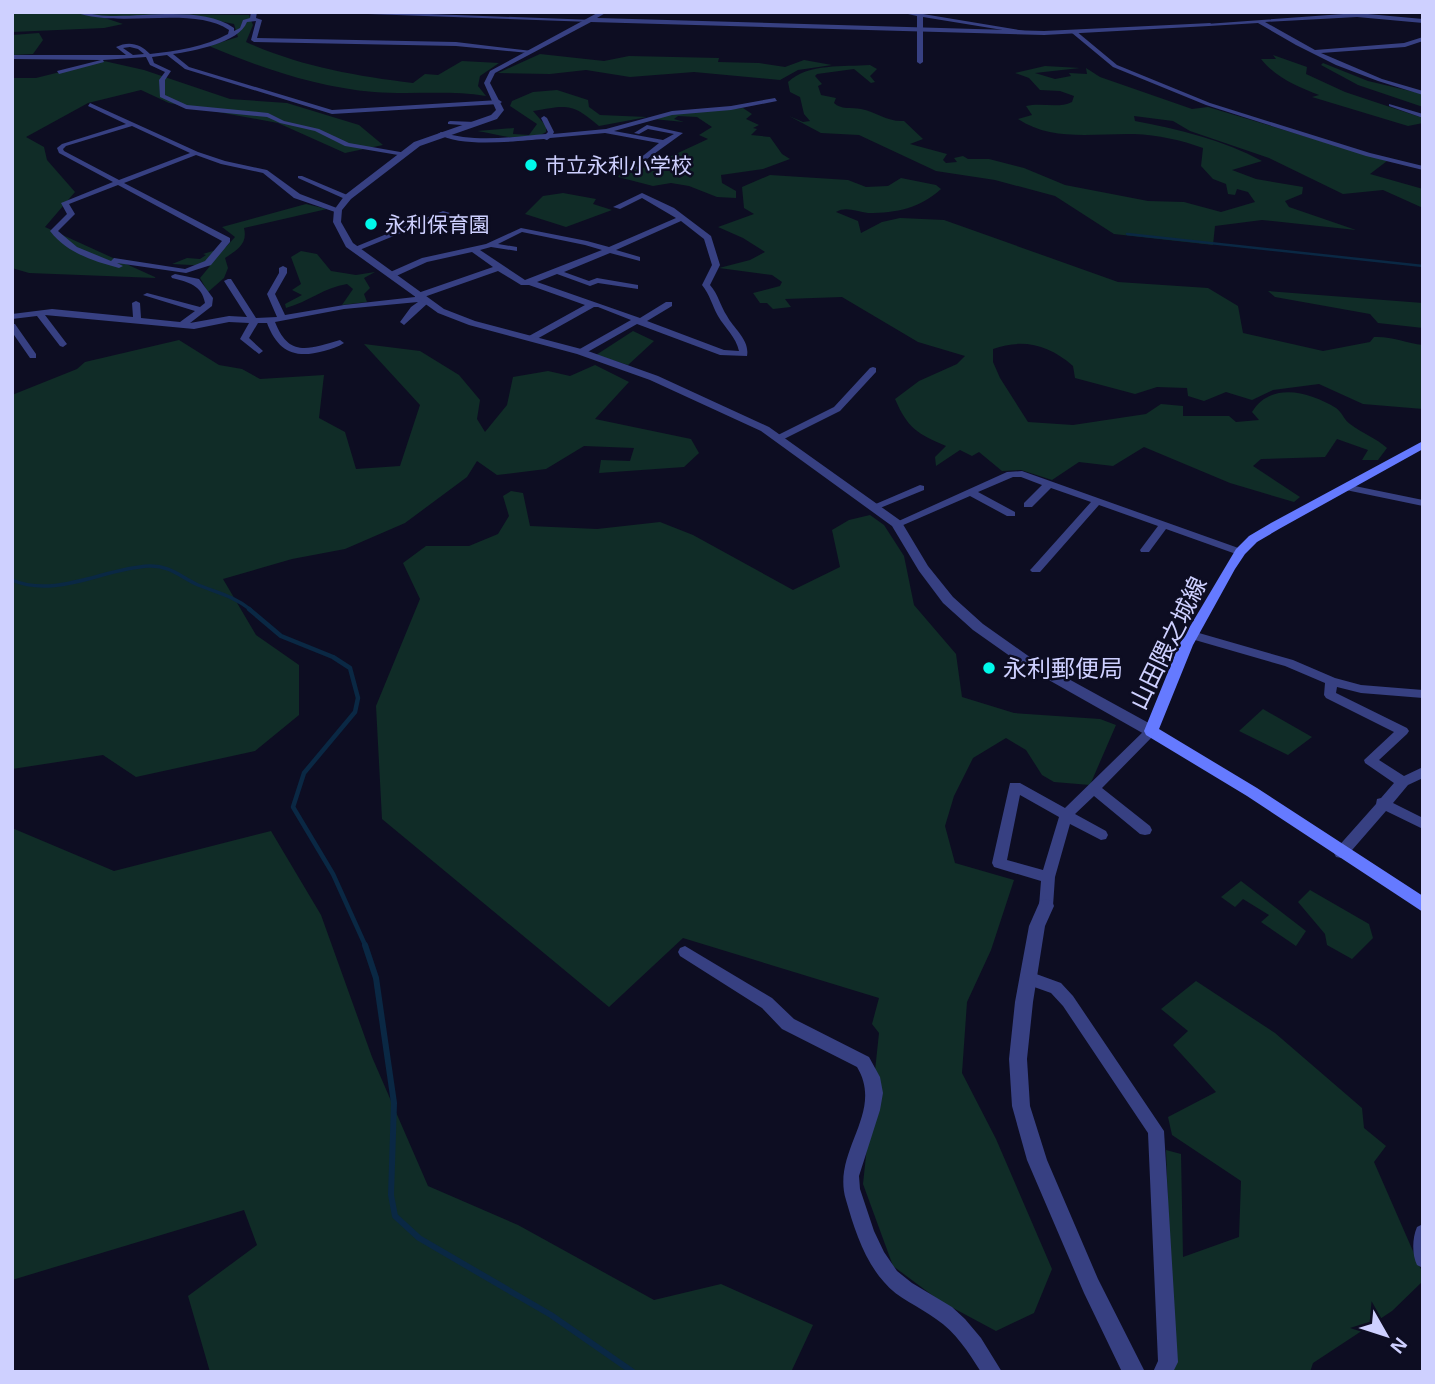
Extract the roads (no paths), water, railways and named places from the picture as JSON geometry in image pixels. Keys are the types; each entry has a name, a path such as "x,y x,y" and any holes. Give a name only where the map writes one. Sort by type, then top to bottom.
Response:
{"main road":[{"name":"山田隈之城線","path":"1420,898 1341,853 1252,792 1151,731 1192,635 1240,552 1253,539 1423,444"}],"street":[{"path":"76,12 111,18 186,16 224,23 232,29 231,35"},
{"path":"313,12 1032,33 1357,15 1423,21"},
{"path":"604,12 501,65 488,78 499,104 494,117 417,144 348,197 338,211 337,222 354,249 441,311 472,323 581,352 665,383 779,438 876,506 897,524 923,568 948,600 978,627 1029,663 1151,731 1066,815 1048,877 1046,906 1037,926 1018,1059 1021,1106 1037,1160 1091,1286 1134,1372"},
{"path":"901,12 1032,33"},
{"path":"919,14 920,62"},
{"path":"12,57 131,57 169,54 231,35 242,29 245,21 254,15 259,20 254,40 456,44 529,51"},
{"path":"1259,21 1312,52 1395,86 1423,93"},
{"path":"1074,32 1115,66 1208,104 1368,155 1423,168"},
{"path":"1312,52 1405,46 1423,39"},
{"path":"131,57 119,47 131,44 149,55 152,64 169,71 161,88 162,96 169,101 204,110 268,115 282,122 317,130 347,145 404,154"},
{"path":"169,54 187,68 332,112 499,104"},
{"path":"59,72 108,57"},
{"path":"440,134 469,140 547,138 646,123 672,113 732,108 775,100"},
{"path":"463,109 499,104"},
{"path":"90,105 196,153 223,163 265,171 297,196 338,211"},
{"path":"1391,105 1423,116"},
{"path":"544,118 551,132 547,138"},
{"path":"450,123 475,124"},
{"path":"639,169 636,164 638,159 680,132 646,123"},
{"path":"632,136 646,123 683,124"},
{"path":"114,260 186,271 208,263 227,240 60,148 133,124"},
{"path":"605,131 664,142"},
{"path":"182,325 209,304 209,299 196,281 106,262 78,251 54,231 71,214 65,204 196,153"},
{"path":"300,177 348,197"},
{"path":"530,282 723,353 744,354 744,346 721,314 714,292 706,285 716,265 708,238 682,218 642,195 617,207"},
{"path":"354,249 446,213"},
{"path":"475,250 524,283 612,250 682,218"},
{"path":"391,275 412,264 491,245 521,230 612,250 637,259"},
{"path":"491,245 514,249"},
{"path":"401,256 412,264"},
{"path":"282,319 271,294 283,268"},
{"path":"12,317 52,312 194,326 229,319 268,321 344,307 422,298 499,268"},
{"path":"558,272 590,284 597,280 635,287"},
{"path":"228,281 254,322"},
{"path":"147,295 200,310"},
{"path":"404,322 422,298"},
{"path":"136,303 137,320"},
{"path":"581,352 669,304"},
{"path":"532,338 592,305"},
{"path":"40,314 64,344"},
{"path":"268,321 274,335 299,353 311,353 340,343"},
{"path":"268,321 268,345"},
{"path":"254,322 244,339 259,351"},
{"path":"12,326 33,356"},
{"path":"779,438 837,409 873,370"},
{"path":"897,524 1012,474 1049,484 1240,552"},
{"path":"1028,505 1049,484"},
{"path":"1345,487 1423,503"},
{"path":"876,506 920,488"},
{"path":"970,492 1011,514"},
{"path":"1037,570 1097,501"},
{"path":"1145,550 1164,525"},
{"path":"1192,635 1289,663 1331,681 1361,689 1423,694"},
{"path":"1331,681 1329,695 1403,731 1370,760 1403,782"},
{"path":"1341,853 1403,782 1423,772"},
{"path":"1048,877 999,863 1015,786 1101,835"},
{"path":"1094,789 1145,830"},
{"path":"1382,803 1423,824"},
{"path":"685,952 767,1003 788,1024 863,1062 872,1072 874,1086 869,1122 849,1186 873,1247 888,1274 904,1290 952,1319 968,1336 992,1372"},
{"path":"1028,978 1056,988 1068,1001 1156,1131 1168,1362 1163,1372"},
{"path":"1423,1233 1423,1259"}],"waterway":[{"path":"1127,234 1423,266"},
{"path":"12,580 46,586 132,568 156,566 169,569 198,585 232,598 251,610"},
{"path":"249,609 281,636 333,657 350,668 358,698 355,712 304,773 293,807 333,874 366,947"},
{"path":"365,945 376,978 394,1103 391,1195 395,1216 419,1238 551,1315 633,1372"}],"place":[{"name":"市立永利小学校","path":"531,165"},
{"name":"永利保育園","path":"371,224"},
{"name":"永利郵便局","path":"989,668"}]}
